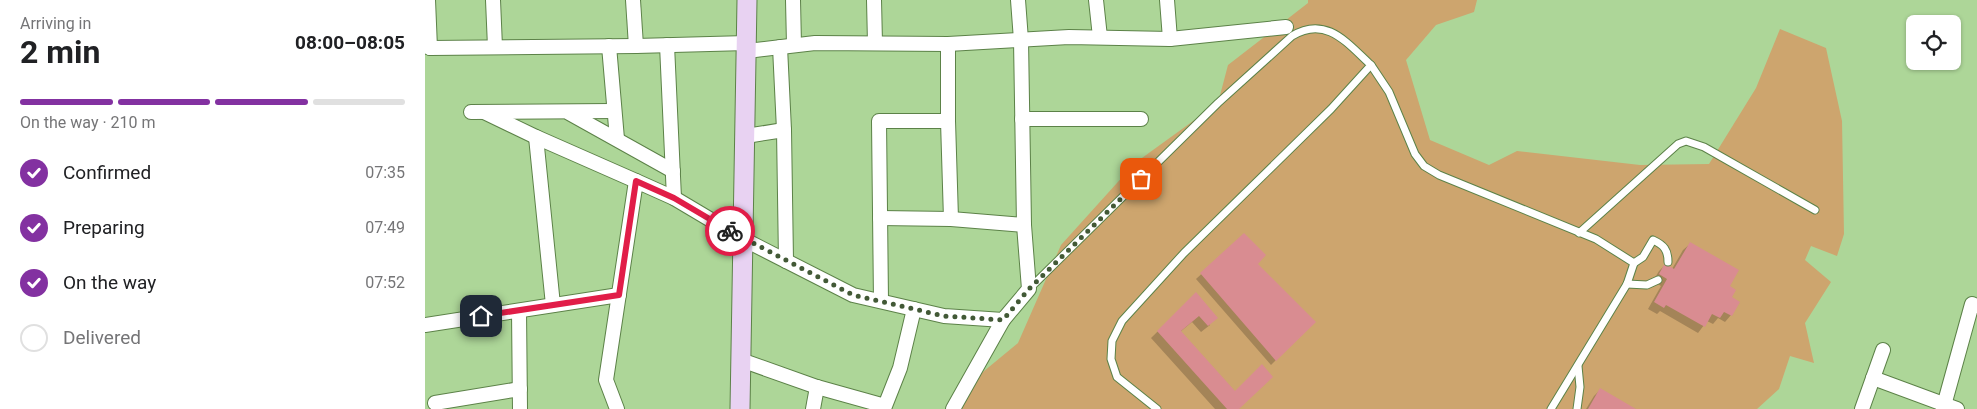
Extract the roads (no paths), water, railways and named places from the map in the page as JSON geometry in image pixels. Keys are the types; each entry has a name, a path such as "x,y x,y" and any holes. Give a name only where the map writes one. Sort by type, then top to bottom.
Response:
{"street":[{"path":"428,0 427,46 667,45 780,47 815,43 948,44 1069,37 1170,39 1286,27"},
{"path":"493,0 495,47"},
{"path":"633,0 636,46"},
{"path":"740,409 747,0"},
{"path":"793,0 794,45"},
{"path":"874,0 875,44"},
{"path":"953,409 1003,320 1029,289 1025,225 1021,40 1018,0"},
{"path":"1096,0 1100,37"},
{"path":"1167,0 1170,39"},
{"path":"948,44 951,219"},
{"path":"667,45 674,198"},
{"path":"609,46 617,139"},
{"path":"780,47 784,130 786,261"},
{"path":"566,111 673,170"},
{"path":"614,111 477,112 674,198 743,239 853,295 944,316 1003,320"},
{"path":"1022,119 1141,119"},
{"path":"881,301 879,121 948,121"},
{"path":"746,136 784,130"},
{"path":"536,137 553,305"},
{"path":"617,409 606,380 636,181"},
{"path":"880,218 951,219 1025,225"},
{"path":"425,325 619,295"},
{"path":"1873,378 1949,408 1972,304 1977,306"},
{"path":"741,360 817,387 885,406 900,368 914,309"},
{"path":"519,310 520,409"},
{"path":"1861,409 1883,350"},
{"path":"813,409 817,387"},
{"path":"434,406 520,388"}],"lane":[{"path":"1029,289 1218,103 1292,36 1303,29 1316,28 1326,29 1338,35 1371,65 1389,92 1415,154 1424,166 1439,175 1596,239 1634,263"},
{"path":"1157,409 1117,377 1111,359 1113,341 1122,321 1184,253 1331,109 1371,65"},
{"path":"1579,232 1678,144 1686,141 1704,147 1815,210"},
{"path":"1551,409 1627,284 1634,263 1643,257 1653,240 1662,244 1668,253 1668,262"},
{"path":"1627,284 1647,285 1658,280"},
{"path":"1577,409 1580,387 1578,365"}]}
